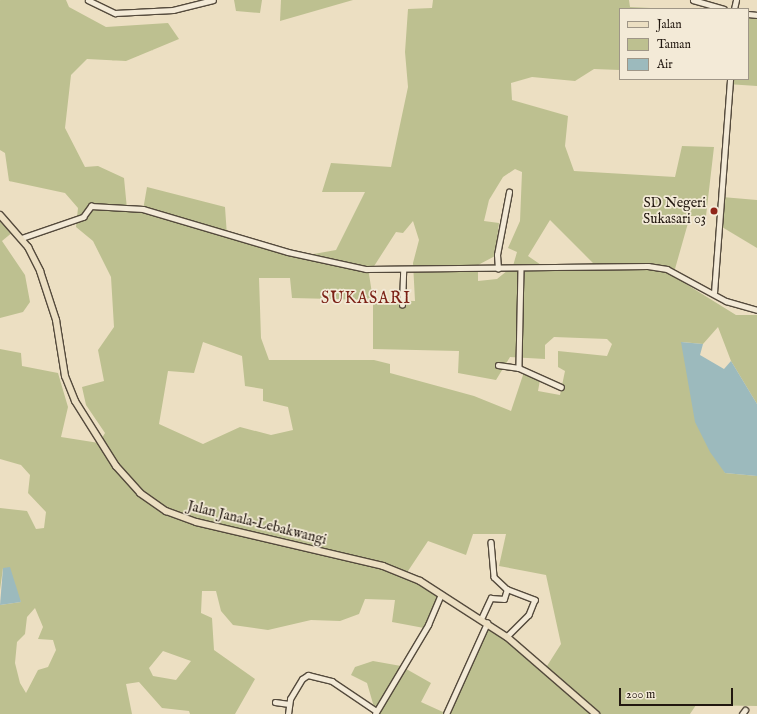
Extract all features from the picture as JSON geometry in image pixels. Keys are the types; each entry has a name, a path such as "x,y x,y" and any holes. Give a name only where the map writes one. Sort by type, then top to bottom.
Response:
{"main road":[{"name":"Jalan Janala–Lebakwangi","path":"0,215 22,238 35,260 52,305 68,388 116,466 140,493 174,514 383,566 420,581 507,637 596,714"}],"street":[{"path":"88,0 115,13 173,10 213,0"},
{"path":"693,0 721,8"},
{"path":"714,293 730,80"},
{"path":"498,269 497,254 509,192"},
{"path":"22,238 83,217 91,206 143,209 342,266 403,270 648,266 667,269 714,293 726,301 757,310"},
{"path":"519,368 521,269"},
{"path":"402,305 403,270"},
{"path":"498,366 519,368 561,387"},
{"path":"491,542 494,576 508,589 537,602 507,637"},
{"path":"481,619 491,598 504,598 508,589"},
{"path":"288,714 289,704 302,679 308,675 332,681 375,712 428,625 441,595"},
{"path":"446,714 487,623"},
{"path":"275,702 289,704"}],"green space":[{"path":"0,0 66,0 69,7 106,27 168,23 179,39 126,61 87,59 71,75 65,128 85,167 98,166 124,178 127,209 143,210 147,187 225,207 227,236 297,257 336,250 365,192 322,192 331,163 391,167 408,87 405,52 408,9 432,8 433,0 629,0 630,7 650,8 619,8 619,70 594,69 575,81 532,77 511,83 512,100 568,116 565,146 574,171 675,177 682,146 714,147 706,216 690,216 673,276 736,315 757,315 757,404 731,361 718,327 703,344 682,342 725,473 757,476 757,706 696,705 690,714 376,714 367,683 351,675 355,667 373,661 401,666 431,683 421,702 443,712 487,625 547,666 561,644 546,575 499,566 506,534 473,534 466,555 428,541 406,574 444,596 424,628 392,622 395,600 365,599 359,614 340,621 311,620 268,630 233,625 221,611 216,591 202,591 201,613 212,618 214,650 255,679 235,714 190,714 189,711 162,708 139,682 126,684 132,714 0,714 0,605 21,602 3,568 0,590 0,508 27,511 36,529 44,528 46,512 28,493 30,475 21,465 0,459 0,349 21,353 22,366 58,373 68,407 61,437 99,443 105,433 86,405 82,387 104,381 98,350 114,327 111,277 93,241 76,227 78,208 65,193 9,181 5,153 0,150","holes":["515,169 522,172 520,221 508,248 517,252 513,266 497,279 478,281 478,265 495,256 499,223 484,221 489,200 503,177","550,220 593,263 547,269 528,256","413,221 419,240 413,263 415,301 373,300 369,274 396,232 403,233","259,278 290,278 292,298 373,300 373,349 459,351 458,373 496,380 510,357 545,359 545,345 554,337 607,339 612,344 607,356 558,351 558,367 565,371 560,395 538,391 540,380 524,372 511,411 474,396 390,373 390,364 374,360 269,360 261,338","203,342 242,356 245,386 263,389 263,401 288,407 293,430 271,435 240,427 203,444 159,424 168,371 194,373","35,608 43,627 38,639 53,640 56,650 48,667 38,670 26,693 20,683 15,663 17,642 25,634 27,617","163,651 191,661 176,680 153,676 149,668"]},
{"path":"234,0 262,0 260,13 236,11"},
{"path":"281,0 353,0 280,21"},
{"path":"757,13 757,86 727,84 727,80 749,80 749,17"},
{"path":"722,197 757,200 757,248 722,227"},
{"path":"0,216 14,231 2,241 25,275 30,302 23,312 0,318"}],"water":[{"path":"681,342 703,344 700,355 724,369 731,361 757,404 757,476 725,473 710,452 695,422"},
{"path":"10,567 21,602 0,605 3,568"}],"place":[{"name":"SD Negeri Sukasari 03","path":"714,211"}],"district":[{"name":"SUKASARI","path":"366,299"}]}
